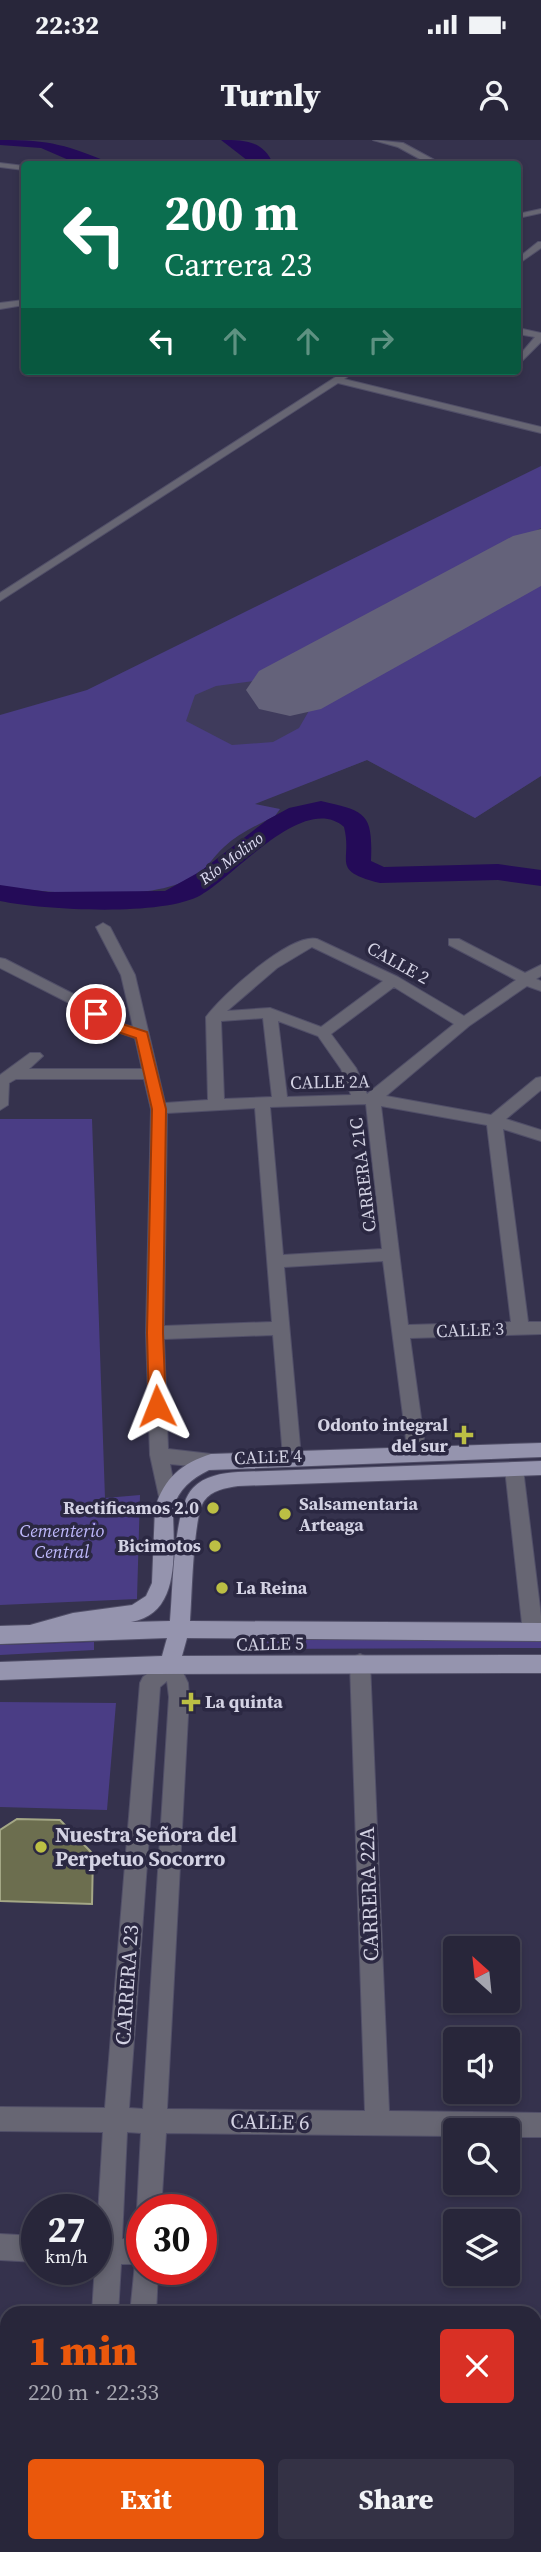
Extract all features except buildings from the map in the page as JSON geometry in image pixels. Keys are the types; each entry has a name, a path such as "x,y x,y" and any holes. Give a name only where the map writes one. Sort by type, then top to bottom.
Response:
{"main road":[{"name":"CALLE 4","path":"211,1461 541,1450"},
{"path":"167,1496 183,1475 211,1461"},
{"name":"CALLE 4","path":"207,1486 220,1480 238,1479 541,1468"},
{"name":"CARRERA 23","path":"170,1666 179,1629 189,1514 192,1501 207,1486"},
{"name":"CALLE 5","path":"27,1634 74,1621 136,1613 153,1602 162,1583 164,1508 167,1496"},
{"name":"CALLE 5","path":"0,1635 179,1629 537,1632"},
{"name":"CALLE 5","path":"0,1671 360,1663 541,1664"}],"street":[{"path":"377,140 400,145 432,161"},
{"path":"0,165 21,168"},
{"path":"521,216 541,211"},
{"path":"521,259 541,244"},
{"path":"521,253 529,251"},
{"path":"0,306 21,303"},
{"path":"521,332 541,336 522,358"},
{"path":"0,598 344,375"},
{"path":"336,380 541,430"},
{"path":"103,927 128,975 159,1109 155,1333 159,1455 167,1496"},
{"name":"CALLE 2","path":"213,1017 234,995 297,948 312,942 326,946 393,980 464,1023"},
{"path":"454,942 534,983"},
{"path":"0,962 82,1004 111,1025 142,1035"},
{"name":"CARRERA 21C","path":"417,1454 367,1099 464,1023 534,983 541,969"},
{"path":"323,1033 393,980"},
{"path":"270,1013 275,1261 292,1457"},
{"path":"216,1104 213,1017 270,1013 323,1033 367,1099"},
{"path":"0,1105 2,1080 14,1074 35,1056"},
{"path":"14,1074 150,1074"},
{"path":"520,1328 494,1121 541,1082"},
{"name":"CALLE 2A","path":"159,1109 216,1104 367,1099 494,1121 541,1136"},
{"path":"275,1261 391,1255"},
{"path":"155,1333 281,1328"},
{"name":"CALLE 3","path":"400,1332 541,1328"},
{"path":"159,1455 211,1461"},
{"path":"514,1469 537,1632"},
{"name":"CARRERA 22A","path":"360,1663 377,2124"},
{"name":"CARRERA 23","path":"108,2194 150,1684 170,1666 178,1684 178,1697 150,2194"},
{"name":"CALLE 6","path":"0,2119 541,2125"},
{"path":"0,2247 21,2248"},
{"name":"CARRERA 23","path":"104,2285 105,2306"},
{"path":"143,2306 144,2285"}],"shaded area":[{"path":"0,140 33,141 58,145 106,161 71,161 41,148 0,145"},
{"path":"221,140 252,143 264,150 272,161 248,161"},
{"path":"541,467 541,776 475,818 367,760 253,804 138,714"}],"green space":[{"path":"541,466 541,528 254,681 216,686 195,695 186,721 232,745 273,742 299,728 310,709 541,581 541,776 475,818 367,760 255,804 280,809 275,816 229,842 198,874 173,885 151,891 99,894 0,887 0,715 87,690"},
{"name":"Cementerio Central","path":"0,1119 92,1119 105,1498 140,1495 137,1599 0,1605"},
{"path":"260,1637 541,1640 541,1648 258,1649"},
{"path":"94,1642 94,1650 0,1655 0,1645"},
{"path":"0,1702 116,1703 107,1810 0,1807"}],"waterway":[{"name":"Río Molino","path":"0,893 64,901 171,898 190,890 276,825 299,814 321,809 343,814 354,821 359,832 358,865 380,875 498,872 541,878"}],"runway":[{"path":"290,690 541,553"}],"place":[{"name":"Odonto integral del sur","path":"464,1435"},
{"name":"Rectificamos 2.0","path":"213,1508"},
{"name":"Salsamentaria Arteaga","path":"285,1514"},
{"name":"Bicimotos","path":"215,1546"},
{"name":"La Reina","path":"222,1588"},
{"name":"La quinta","path":"191,1702"},
{"name":"Nuestra Señora del Perpetuo Socorro","path":"41,1847"}],"route":[{"path":"96,1014 111,1025 142,1035 159,1109 155,1333 157,1406"}]}
